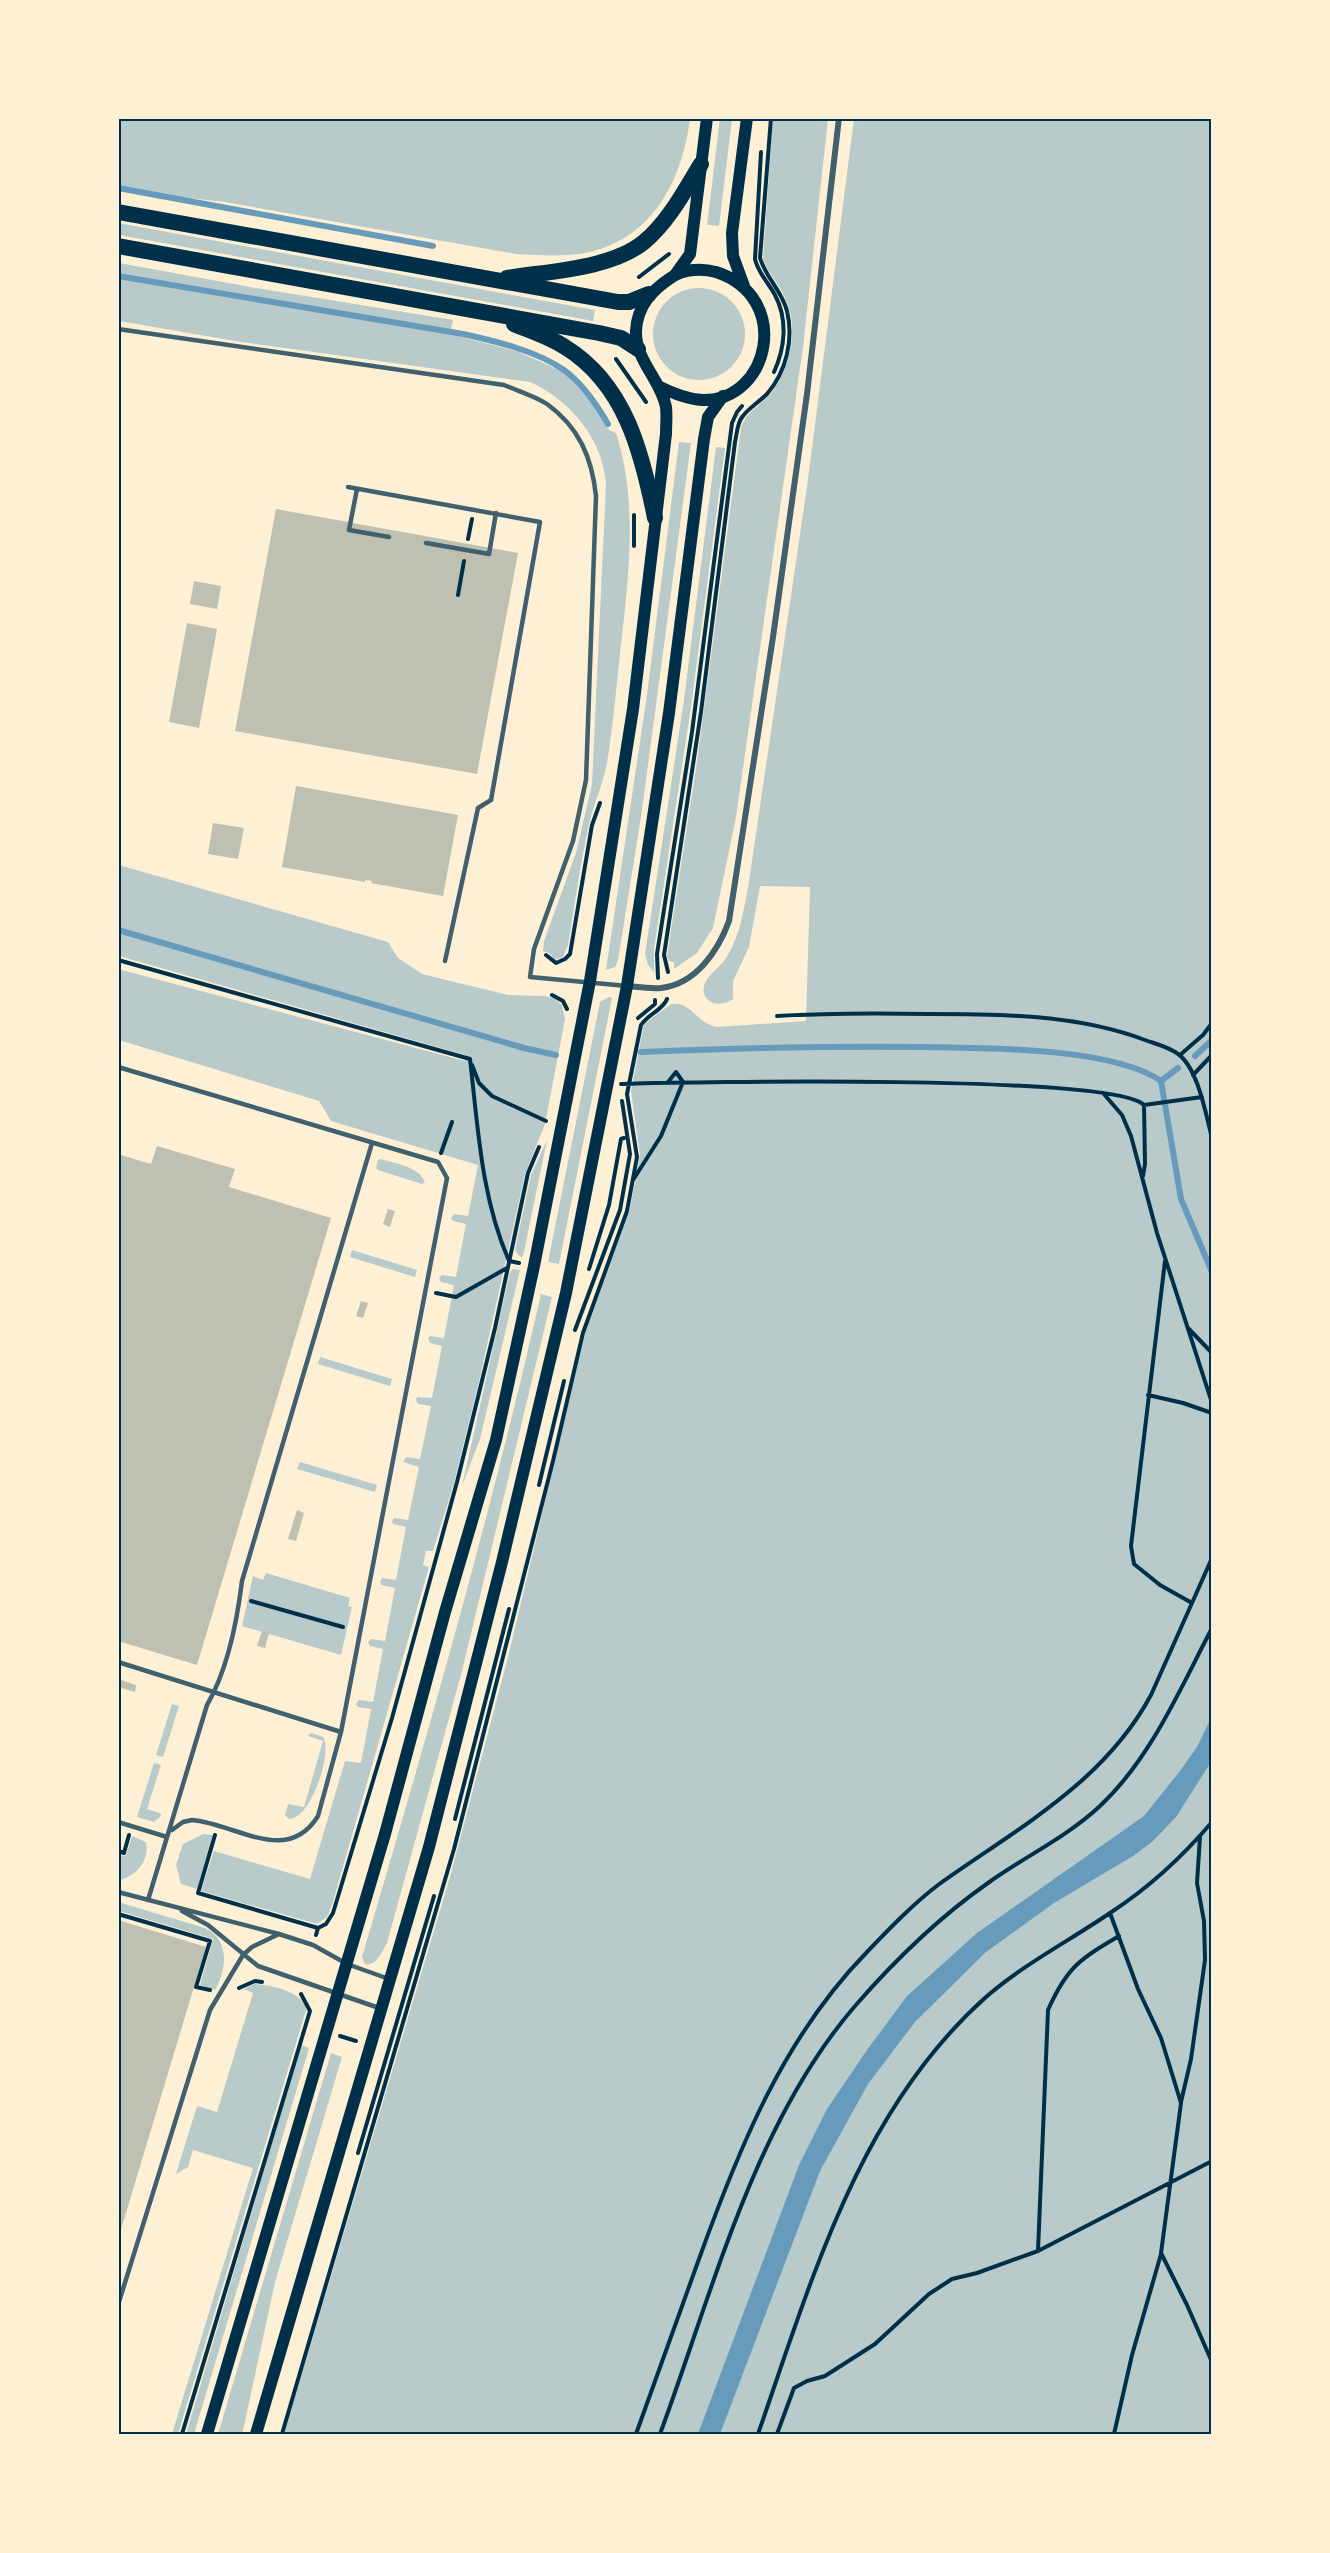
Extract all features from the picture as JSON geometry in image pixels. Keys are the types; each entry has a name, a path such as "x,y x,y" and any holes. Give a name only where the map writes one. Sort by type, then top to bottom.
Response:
{"highway":[{"path":"495,279 615,258 644,242 667,217 701,164"},
{"path":"118,212 624,303 649,294"},
{"path":"118,246 621,338 638,349"},
{"path":"489,313 564,346 591,366 609,386 624,411 634,436 656,518"}],"main road":[{"path":"207,2434 347,1964 496,1440 534,1266 590,981 633,709 666,434 666,406 638,349 636,332 638,317 649,294 675,275 690,254 707,118"},
{"path":"658,387 678,396 703,400 723,396 743,384 759,363 766,338 761,310 745,287 733,256 732,233 747,118"},
{"path":"675,275 692,270 708,270 732,278 745,287"},
{"path":"256,2434 429,1847 502,1562 566,1293 627,986 669,713 704,439 708,417 723,396"}],"street":[{"path":"627,986 662,988 688,977 715,951 729,921 804,418 839,118"}],"lane":[{"path":"118,329 504,385 546,404 567,422 583,443 592,465 596,496 586,780 573,842 534,949 530,977 627,986"},
{"path":"348,487 540,522 490,800 478,808 445,961"},
{"path":"357,489 349,530 389,537"},
{"path":"426,543 489,554 496,513"},
{"path":"118,1067 438,1162 447,1178 341,1732 318,1816 307,1832 292,1840 274,1841 219,1825 192,1820 183,1822 168,1834"},
{"path":"147,1900 204,1716 215,1691 236,1623 242,1581 372,1143"},
{"path":"118,1662 341,1732"},
{"path":"118,1822 168,1834"},
{"path":"118,1892 176,1909 208,1925 243,1955 266,1970 381,2008"},
{"path":"176,1909 205,1913 313,1945 347,1964 390,1980"},
{"path":"118,2305 210,2010 243,1955 252,1947 279,1934"}],"path":[{"path":"668,972 664,955 701,712 734,442 742,416 775,383 783,368 790,340 790,328 784,302 764,270 760,258 771,118"},
{"path":"761,145 754,259 757,269 775,295 781,309 783,327 780,359 770,378"},
{"path":"611,355 619,361 648,405"},
{"path":"658,972 657,954 692,732 732,423 737,411 755,397"},
{"path":"634,504 634,555"},
{"path":"459,596 474,510"},
{"path":"534,949 546,954 556,963 570,954 592,825 602,800"},
{"path":"118,960 470,1059"},
{"path":"552,995 563,1001 570,1013"},
{"path":"282,2434 454,1849 508,1643 583,1334 627,1211 637,1157 627,1094 641,1025 645,1019 662,1007 667,999"},
{"path":"635,1026 640,1015 655,1001"},
{"path":"777,1016 819,1013 949,1014 1056,1019 1125,1032 1181,1056 1193,1075 1202,1097 1212,1138"},
{"path":"1181,1056 1212,1023"},
{"path":"1193,1075 1212,1055"},
{"path":"470,1059 479,1083 492,1096 549,1122"},
{"path":"470,1059 482,1167 495,1220 509,1261"},
{"path":"668,1083 676,1072 683,1082"},
{"path":"609,1085 683,1082 852,1082 1053,1088 1102,1093 1138,1100 1144,1105 1202,1097"},
{"path":"633,1180 661,1136 683,1082"},
{"path":"1102,1093 1122,1115 1131,1136 1166,1261 1212,1403"},
{"path":"1142,1179 1145,1164 1144,1105"},
{"path":"546,1131 552,1112"},
{"path":"438,1162 452,1122"},
{"path":"587,1273 609,1205 621,1139 624,1138"},
{"path":"219,1825 198,1893 318,1928 326,1924 333,1913 393,1718 458,1482 528,1173 543,1139"},
{"path":"509,1261 522,1264"},
{"path":"1166,1261 1131,1530 1134,1564 1160,1585 1192,1603"},
{"path":"426,1291 456,1297 508,1267"},
{"path":"1186,1325 1212,1353"},
{"path":"1148,1395 1212,1413"},
{"path":"636,2434 718,2205 752,2125 797,2039 839,1982 919,1902 936,1887 1053,1807 1117,1745 1141,1714 1151,1695 1211,1560"},
{"path":"1211,1560 1212,1573"},
{"path":"240,1598 343,1627"},
{"path":"660,2434 718,2271 759,2165 793,2094 826,2044 854,2007 895,1962 953,1908 1100,1807 1126,1778 1147,1748 1180,1693 1212,1628"},
{"path":"758,2434 838,2214 857,2171 900,2097 940,2044 987,1996 1091,1924 1110,1914 1159,1875 1212,1822"},
{"path":"118,1851 124,1853 132,1826"},
{"path":"1114,2434 1132,2355 1161,2253 1181,2103 1191,2059 1205,1960 1204,1921 1197,1883 1200,1836"},
{"path":"118,1914 210,1941 196,1987 233,1997 237,1990 245,1984 255,1981 264,1982"},
{"path":"1110,1914 1138,1989 1161,2038 1181,2103"},
{"path":"313,1945 318,1928"},
{"path":"1038,2251 1048,2010 1060,1983 1075,1966 1086,1956 1119,1936"},
{"path":"300,1994 303,1982"},
{"path":"182,2434 310,2011 300,1994 291,1991"},
{"path":"306,2024 388,2051"},
{"path":"777,2434 794,2388 807,2381 825,2376 875,2344 929,2294 952,2279 995,2267 1038,2251 1212,2161"},
{"path":"1161,2253 1212,2362"}],"shaded area":[{"path":"119,118 690,119 680,164 671,185 660,204 646,221 629,235 608,246 585,253 551,255 516,254 225,202 119,190"},
{"path":"720,119 732,119 719,226 707,225"},
{"path":"773,119 828,119 803,347 736,817 713,928 697,953 674,969 674,962 669,961 667,956 697,762 741,428 743,422 769,395 779,380 791,346 792,321 789,309 763,258"},
{"path":"854,119 1211,119 1211,2434 284,2434 450,1877 508,1657 585,1334 630,1209 640,1155 631,1091 644,1024 671,1004 684,1006 703,1021 716,1027 806,1021 810,887 760,886 749,947 733,981 733,999 716,1004 707,999 704,989 705,983 724,961 735,941 748,888 807,487"},
{"path":"118,223 595,310 593,321 119,235"},
{"path":"119,263 453,320 450,334 516,351 564,372 595,406 609,430 616,433 623,460 629,515 630,543 626,599 607,763 589,824 568,945 563,957 555,960 549,953 543,951 544,941 576,853 592,784 606,484 604,467 591,437 571,410 545,390 530,382 235,341 119,321"},
{"path":"699,288 716,292 731,302 741,317 745,334 741,351 731,366 716,376 699,380 682,376 667,366 657,351 653,334 657,317 667,302 682,292"},
{"path":"679,442 691,443 641,817 618,960 615,967 606,970 647,695"},
{"path":"716,447 725,448 691,707 654,949 654,972 648,965 645,954 684,700"},
{"path":"119,865 388,942 398,958 422,974 508,995 545,996 555,999 562,1005 565,1019 545,1124 525,1174 454,1483 433,1551 426,1551 423,1565 429,1567 332,1905 327,1917 317,1924 201,1891 214,1851 310,1879 345,1761 361,1763 371,1709 358,1707 356,1704 359,1700 373,1702 383,1649 370,1646 368,1642 371,1639 385,1641 395,1588 382,1585 380,1582 382,1578 396,1580 406,1527 393,1524 392,1521 394,1518 408,1520 419,1467 403,1462 406,1457 420,1459 431,1406 418,1404 416,1400 417,1397 432,1398 442,1346 430,1343 428,1338 430,1336 444,1338 454,1285 441,1282 439,1278 442,1275 456,1277 466,1224 453,1221 451,1218 454,1214 468,1216 478,1165 331,1121 319,1101 119,1040 118,969 465,1061 465,1055 119,956"},
{"path":"609,997 612,998 559,1264 548,1262 600,1002"},
{"path":"547,1140 522,1257 515,1250 531,1175"},
{"path":"378,1160 412,1169 425,1182 422,1184 378,1170 376,1168"},
{"path":"352,1250 417,1270 415,1277 350,1257"},
{"path":"513,1269 520,1270 480,1439 462,1486 510,1272"},
{"path":"541,1294 552,1297 462,1671 387,1943 375,1961 365,1964 362,1957 457,1627 501,1461"},
{"path":"320,1357 392,1379 390,1386 318,1364"},
{"path":"300,1462 377,1485 375,1492 297,1469"},
{"path":"266,1573 350,1598 348,1606 352,1607 341,1655 242,1626 253,1576 263,1580"},
{"path":"172,1704 179,1706 163,1757 156,1755"},
{"path":"311,1733 323,1737 325,1756 322,1770 318,1784 305,1808 297,1816 289,1819 285,1815 288,1804 304,1807 323,1741 308,1736"},
{"path":"154,1763 161,1765 147,1809 160,1813 161,1816 154,1822 137,1817"},
{"path":"203,1834 213,1835 197,1889 181,1884 176,1865 183,1844"},
{"path":"132,1836 146,1842 146,1855 136,1871 119,1880 119,1855 126,1856"},
{"path":"118,1902 205,1928 213,1933 219,1940 224,1956 222,1973 215,1990 200,1985 213,1939 119,1911"},
{"path":"254,1984 285,1990 293,1994 304,2003 306,2010 178,2434 172,2434 253,2168 193,2150 188,2167 176,2174 197,2106 217,2112 253,1993 244,1989"},
{"path":"301,2045 309,2048 194,2434 186,2434"},
{"path":"331,2053 342,2057 275,2282 242,2434 218,2434"}],"water":[{"path":"1211,1718 1211,1762 1176,1817 1153,1841 1133,1856 1054,1903 986,1952 915,2022 868,2084 820,2171 720,2434 698,2434 799,2165 827,2109 867,2050 907,1996 977,1933 1144,1816 1197,1747"}],"building":[{"path":"276,509 518,553 477,774 235,731"},
{"path":"194,581 221,586 217,609 190,604"},
{"path":"187,623 217,629 199,728 169,722"},
{"path":"296,786 458,815 443,896 371,883 372,881 365,880 365,882 282,867"},
{"path":"213,823 244,828 238,859 208,854"},
{"path":"157,1146 235,1169 229,1187 331,1218 197,1665 118,1641 118,1154 151,1164"},
{"path":"388,1209 395,1211 390,1227 383,1224"},
{"path":"361,1301 368,1303 363,1318 356,1316"},
{"path":"297,1510 304,1513 296,1541 288,1539"},
{"path":"262,1631 269,1633 265,1648 257,1646"},
{"path":"118,1679 136,1685 135,1692 118,1687"},
{"path":"118,1920 206,1947 119,2236 118,2236"}],"waterway":[{"path":"118,188 433,246"},
{"path":"118,276 463,334 515,348 541,357 564,370 589,395 608,424"},
{"path":"118,930 524,1048 556,1055"},
{"path":"1195,1056 1212,1040"},
{"path":"641,1052 817,1047 1012,1049 1112,1061 1139,1070 1161,1081 1181,1199 1212,1272"},
{"path":"1161,1081 1178,1068"}]}
